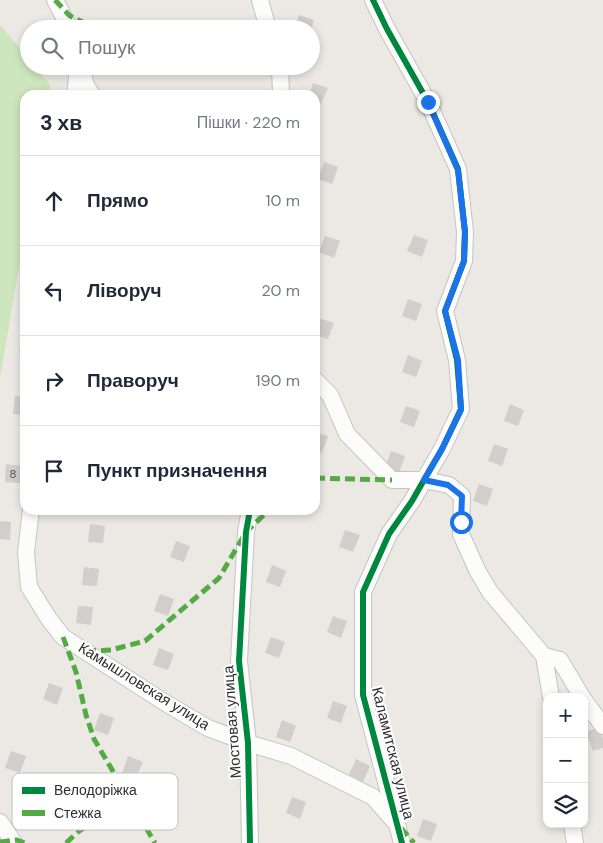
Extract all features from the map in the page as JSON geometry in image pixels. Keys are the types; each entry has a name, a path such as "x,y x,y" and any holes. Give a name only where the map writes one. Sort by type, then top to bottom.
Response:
{"street":[{"path":"55,0 65,20"},
{"path":"260,0 266,20"},
{"name":"Каламитская улица","path":"373,0 428,102 458,170 465,232 464,261 445,311 458,360 461,410 442,449 412,501 389,534 363,592 363,695 402,843"},
{"path":"76,90 78,75"},
{"path":"82,75 89,90"},
{"path":"280,75 281,90"},
{"path":"320,385 330,396 347,434 392,480 424,480 448,485 462,496 461,534 477,570 490,592 544,656 550,693"},
{"name":"Камышловская улица","path":"30,515 26,552 29,587 63,636 201,724 248,743 291,756 373,797 397,824"},
{"name":"Мостовая улица","path":"249,515 246,532 239,661 248,743 250,843"},
{"path":"544,656 560,660 580,693"},
{"path":"588,705 603,726"},
{"path":"0,822 14,843"},
{"path":"573,828 575,843"}],"green space":[{"path":"0,25 20,48 20,75 42,75 50,85 50,90 20,90 20,261 0,378"}],"building":[{"path":"299,15 314,20 297,20"},
{"path":"313,83 328,88 321,104 320,90 311,90"},
{"path":"324,162 338,167 332,184 320,180"},
{"path":"414,235 428,240 422,257 407,251"},
{"path":"325,236 340,241 334,258 320,252"},
{"path":"408,299 422,304 416,321 402,316"},
{"path":"320,318 334,323 328,339 320,337"},
{"path":"408,355 422,361 416,377 402,372"},
{"path":"15,396 20,396 20,415 13,414"},
{"path":"510,404 524,410 518,426 504,421"},
{"path":"406,406 420,411 414,427 400,422"},
{"path":"320,434 328,436 322,453 320,452"},
{"path":"494,444 508,449 502,466 488,461"},
{"path":"391,451 405,456 399,473 385,468"},
{"path":"6,464 20,466 20,483 5,482"},
{"path":"479,484 493,489 487,506 473,501"},
{"path":"0,521 11,522 10,540 0,539"},
{"path":"90,524 105,526 103,543 88,542"},
{"path":"345,530 360,535 353,552 339,547"},
{"path":"176,541 190,546 184,562 170,557"},
{"path":"272,565 286,571 280,587 266,582"},
{"path":"84,567 99,569 97,586 82,585"},
{"path":"160,594 174,599 168,616 154,611"},
{"path":"78,606 93,607 91,625 76,623"},
{"path":"333,616 347,621 341,638 327,632"},
{"path":"271,637 285,642 279,658 265,653"},
{"path":"159,648 174,654 168,670 153,665"},
{"path":"49,683 63,688 57,705 43,699"},
{"path":"333,701 347,706 341,723 327,718"},
{"path":"100,713 114,718 108,735 94,730"},
{"path":"282,720 296,726 290,742 276,737"},
{"path":"599,727 603,739 603,748 593,751 588,737 588,731"},
{"path":"11,751 26,756 20,773 5,768"},
{"path":"128,756 143,762 138,773 122,773"},
{"path":"356,759 370,766 363,782 349,775"},
{"path":"292,797 306,802 300,819 286,813"},
{"path":"423,819 437,824 431,841 417,836"}],"marked path":[{"path":"55,0 70,16 78,20"},
{"path":"320,478 392,480"},
{"path":"86,651 111,650 145,641 219,578 246,532 264,515"},
{"path":"63,637 76,672 94,739 114,773"},
{"path":"401,828 414,843"},
{"path":"66,843 81,830"},
{"path":"147,830 155,843"},
{"path":"0,842 17,840 25,843"}],"cycle path":[{"path":"373,0 428,102 458,169 465,232 464,261 445,311 457,360 461,409 442,449 412,501 389,534 363,592 363,695 402,843"},
{"path":"249,515 246,532 239,661 248,743 250,843"}],"route":[{"path":"428,102 458,170 465,232 464,261 455,289 445,311 458,360 461,410 424,480 448,485 462,496 461,522"}]}
